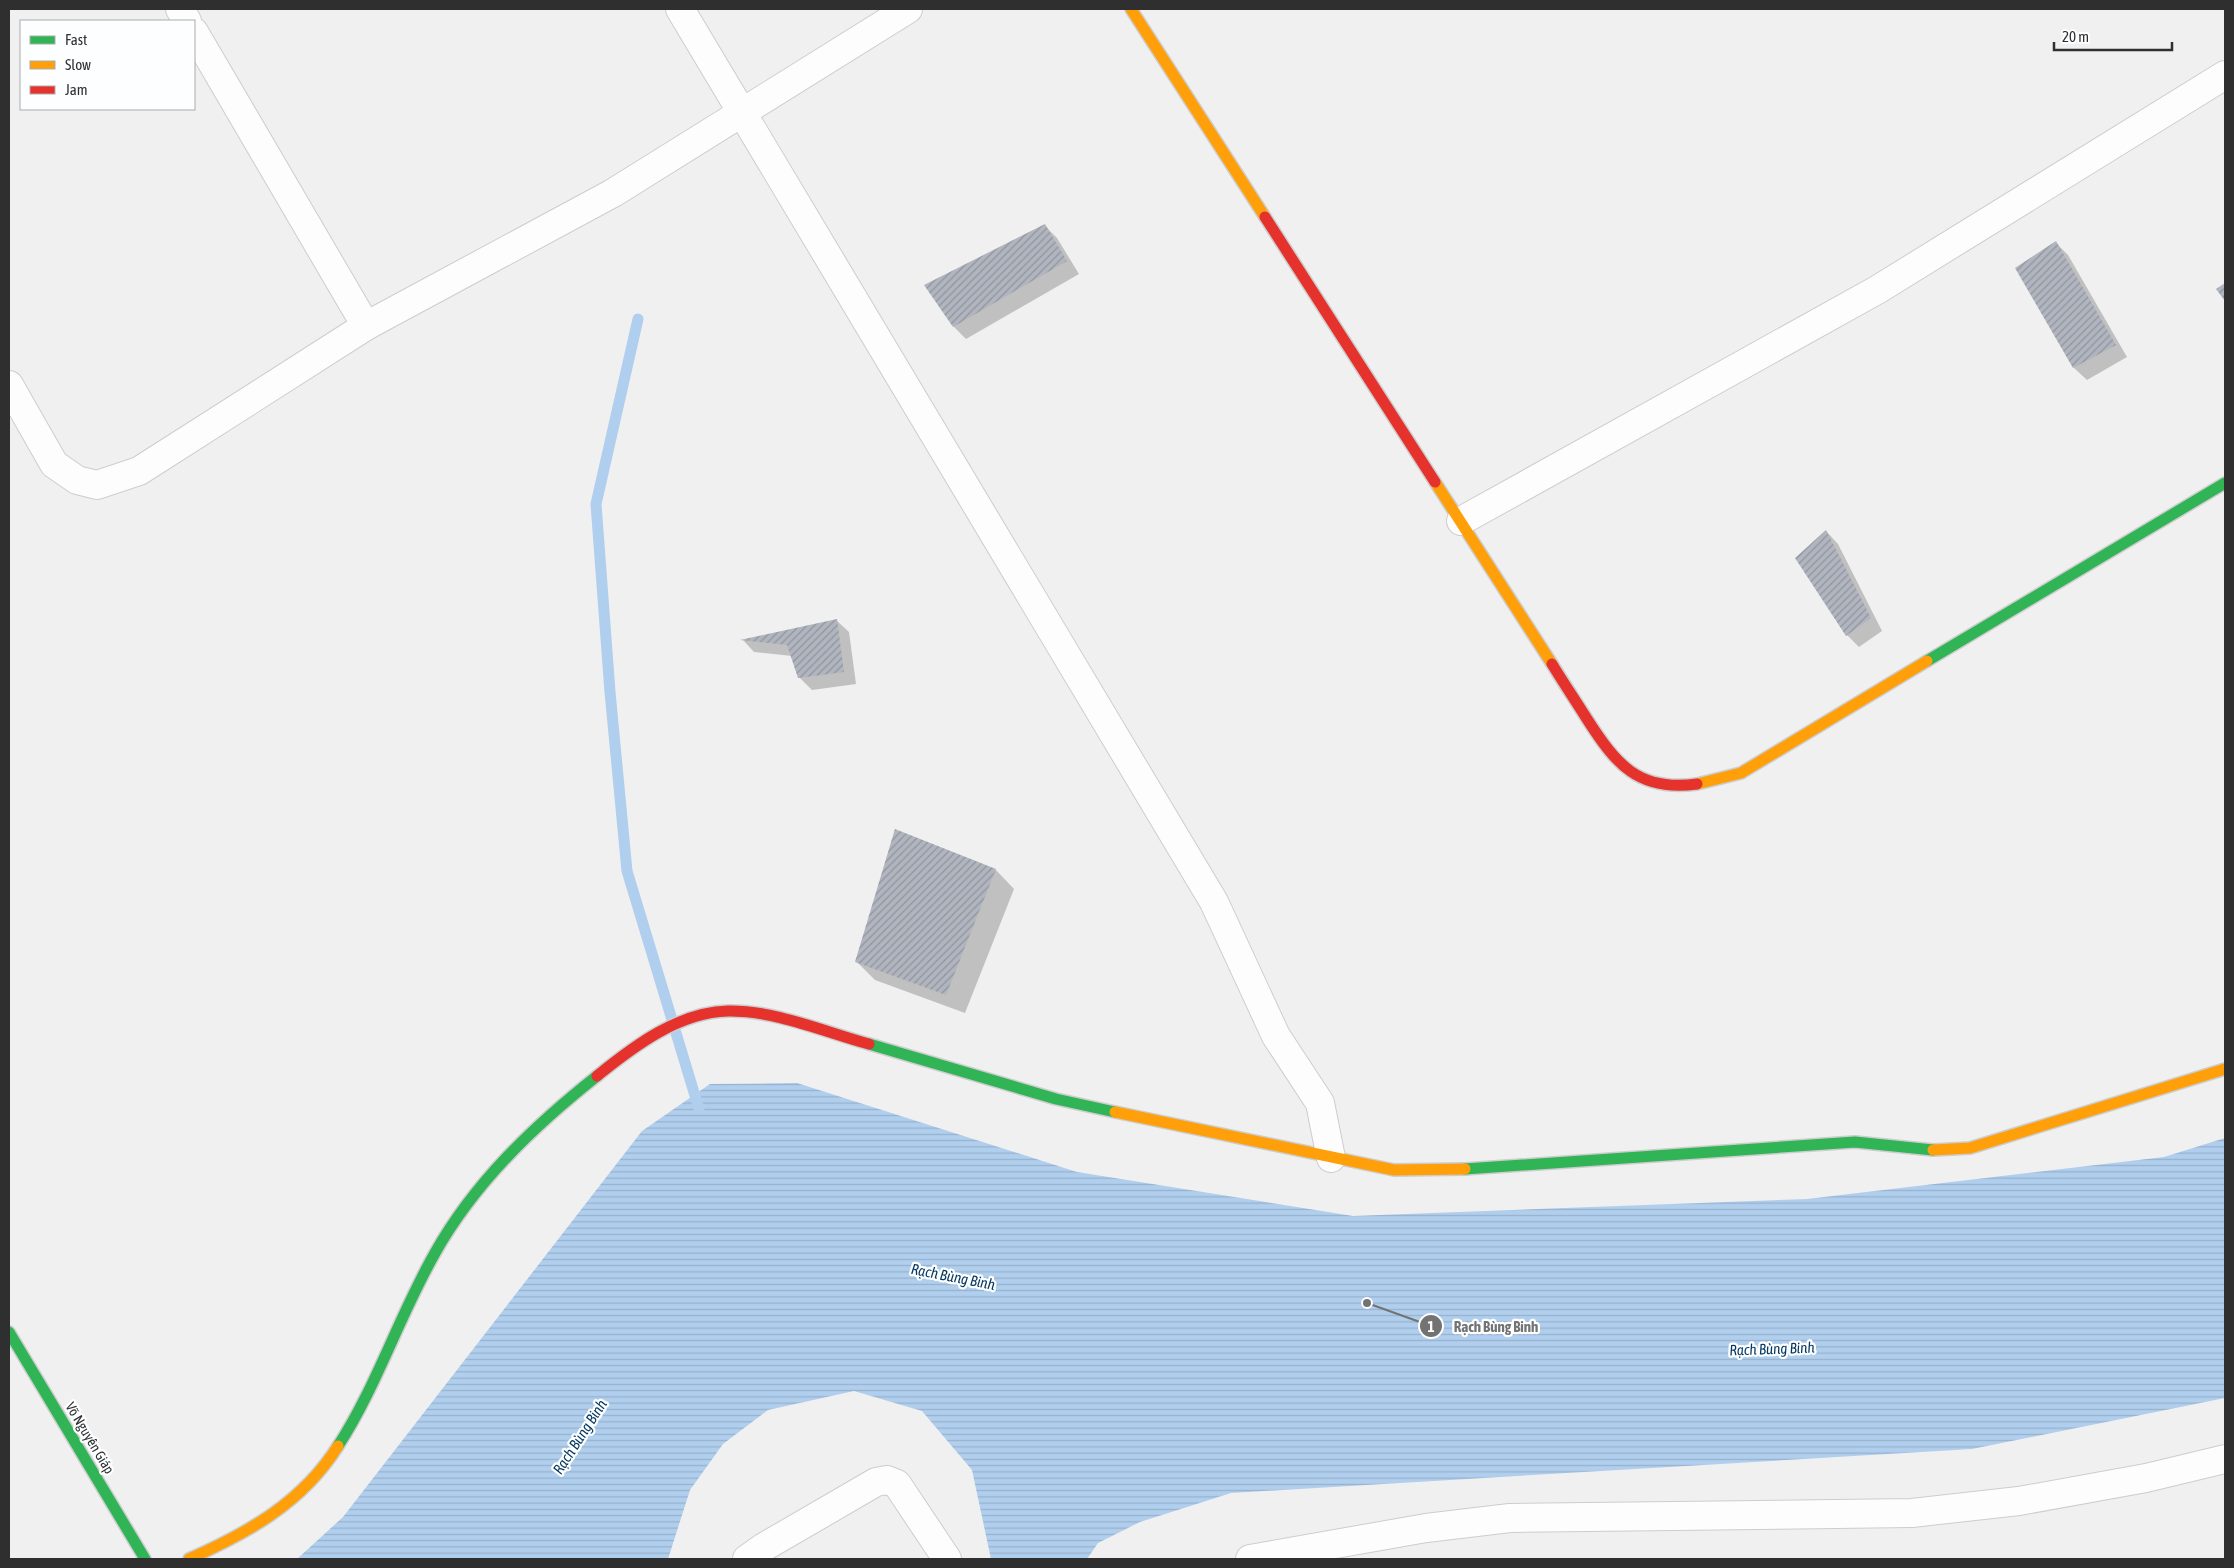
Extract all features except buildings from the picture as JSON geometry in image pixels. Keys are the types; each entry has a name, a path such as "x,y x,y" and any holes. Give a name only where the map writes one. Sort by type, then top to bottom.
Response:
{"main road":[{"path":"1131,9 1609,753 1640,777 1671,785 1708,783 1742,773 2225,483"},
{"path":"189,1559 240,1537 280,1512 320,1471 347,1433 435,1254 457,1217 503,1160 554,1109 633,1047 665,1029 714,1012 738,1010 765,1014 1056,1099 1394,1170 1440,1171 1855,1142 1943,1150 1970,1148 2225,1069"},
{"name":"Võ Nguyên Giáp","path":"9,1332 145,1559"}],"street":[{"path":"180,9 186,20"},
{"path":"680,9 1214,902 1273,1030 1320,1103 1330,1158"},
{"path":"9,385 54,464 77,480 97,485 139,471 366,326 605,198 908,9"},
{"path":"195,34 366,326"},
{"path":"1461,521 1876,290 2225,75"},
{"path":"1250,1559 1426,1528 1510,1518 1912,1513 2019,1501 2146,1478 2225,1459"},
{"path":"747,1559 764,1547 876,1482 887,1480 897,1484 946,1559"}],"water":[{"name":"Rạch Bùng Binh","path":"797,1083 1077,1172 1353,1216 1807,1199 2164,1157 2225,1138 2225,1398 1972,1449 1231,1493 1140,1522 1098,1543 1087,1559 991,1559 972,1470 922,1411 854,1391 768,1410 723,1444 690,1490 668,1559 297,1559 343,1517 642,1131 710,1084"}],"waterway":[{"path":"638,319 596,504 610,692 627,871 699,1109"}],"traffic: fast":[{"path":"1927,661 2225,483"},
{"path":"869,1044 1056,1099 1115,1112"},
{"path":"338,1446 365,1399 422,1277 468,1202 529,1135 597,1076"},
{"path":"1465,1169 1855,1142 1933,1150"},
{"path":"9,1332 145,1559"}],"traffic: slow":[{"path":"1131,9 1265,217"},
{"path":"1435,482 1552,664"},
{"path":"1697,784 1741,773 1927,661"},
{"path":"1933,1150 1970,1148 2225,1069"},
{"path":"1115,1112 1394,1170 1465,1169"},
{"path":"189,1559 253,1527 291,1500 324,1466 338,1446"}],"traffic: jam":[{"path":"1265,217 1435,482"},
{"path":"1552,664 1608,749 1631,771 1644,779 1659,784 1697,784"},
{"path":"597,1076 626,1053 658,1033 692,1017 710,1013 728,1011 763,1014 869,1044"}],"place":[{"name":"Rạch Bùng Binh","path":"1367,1303"}]}
